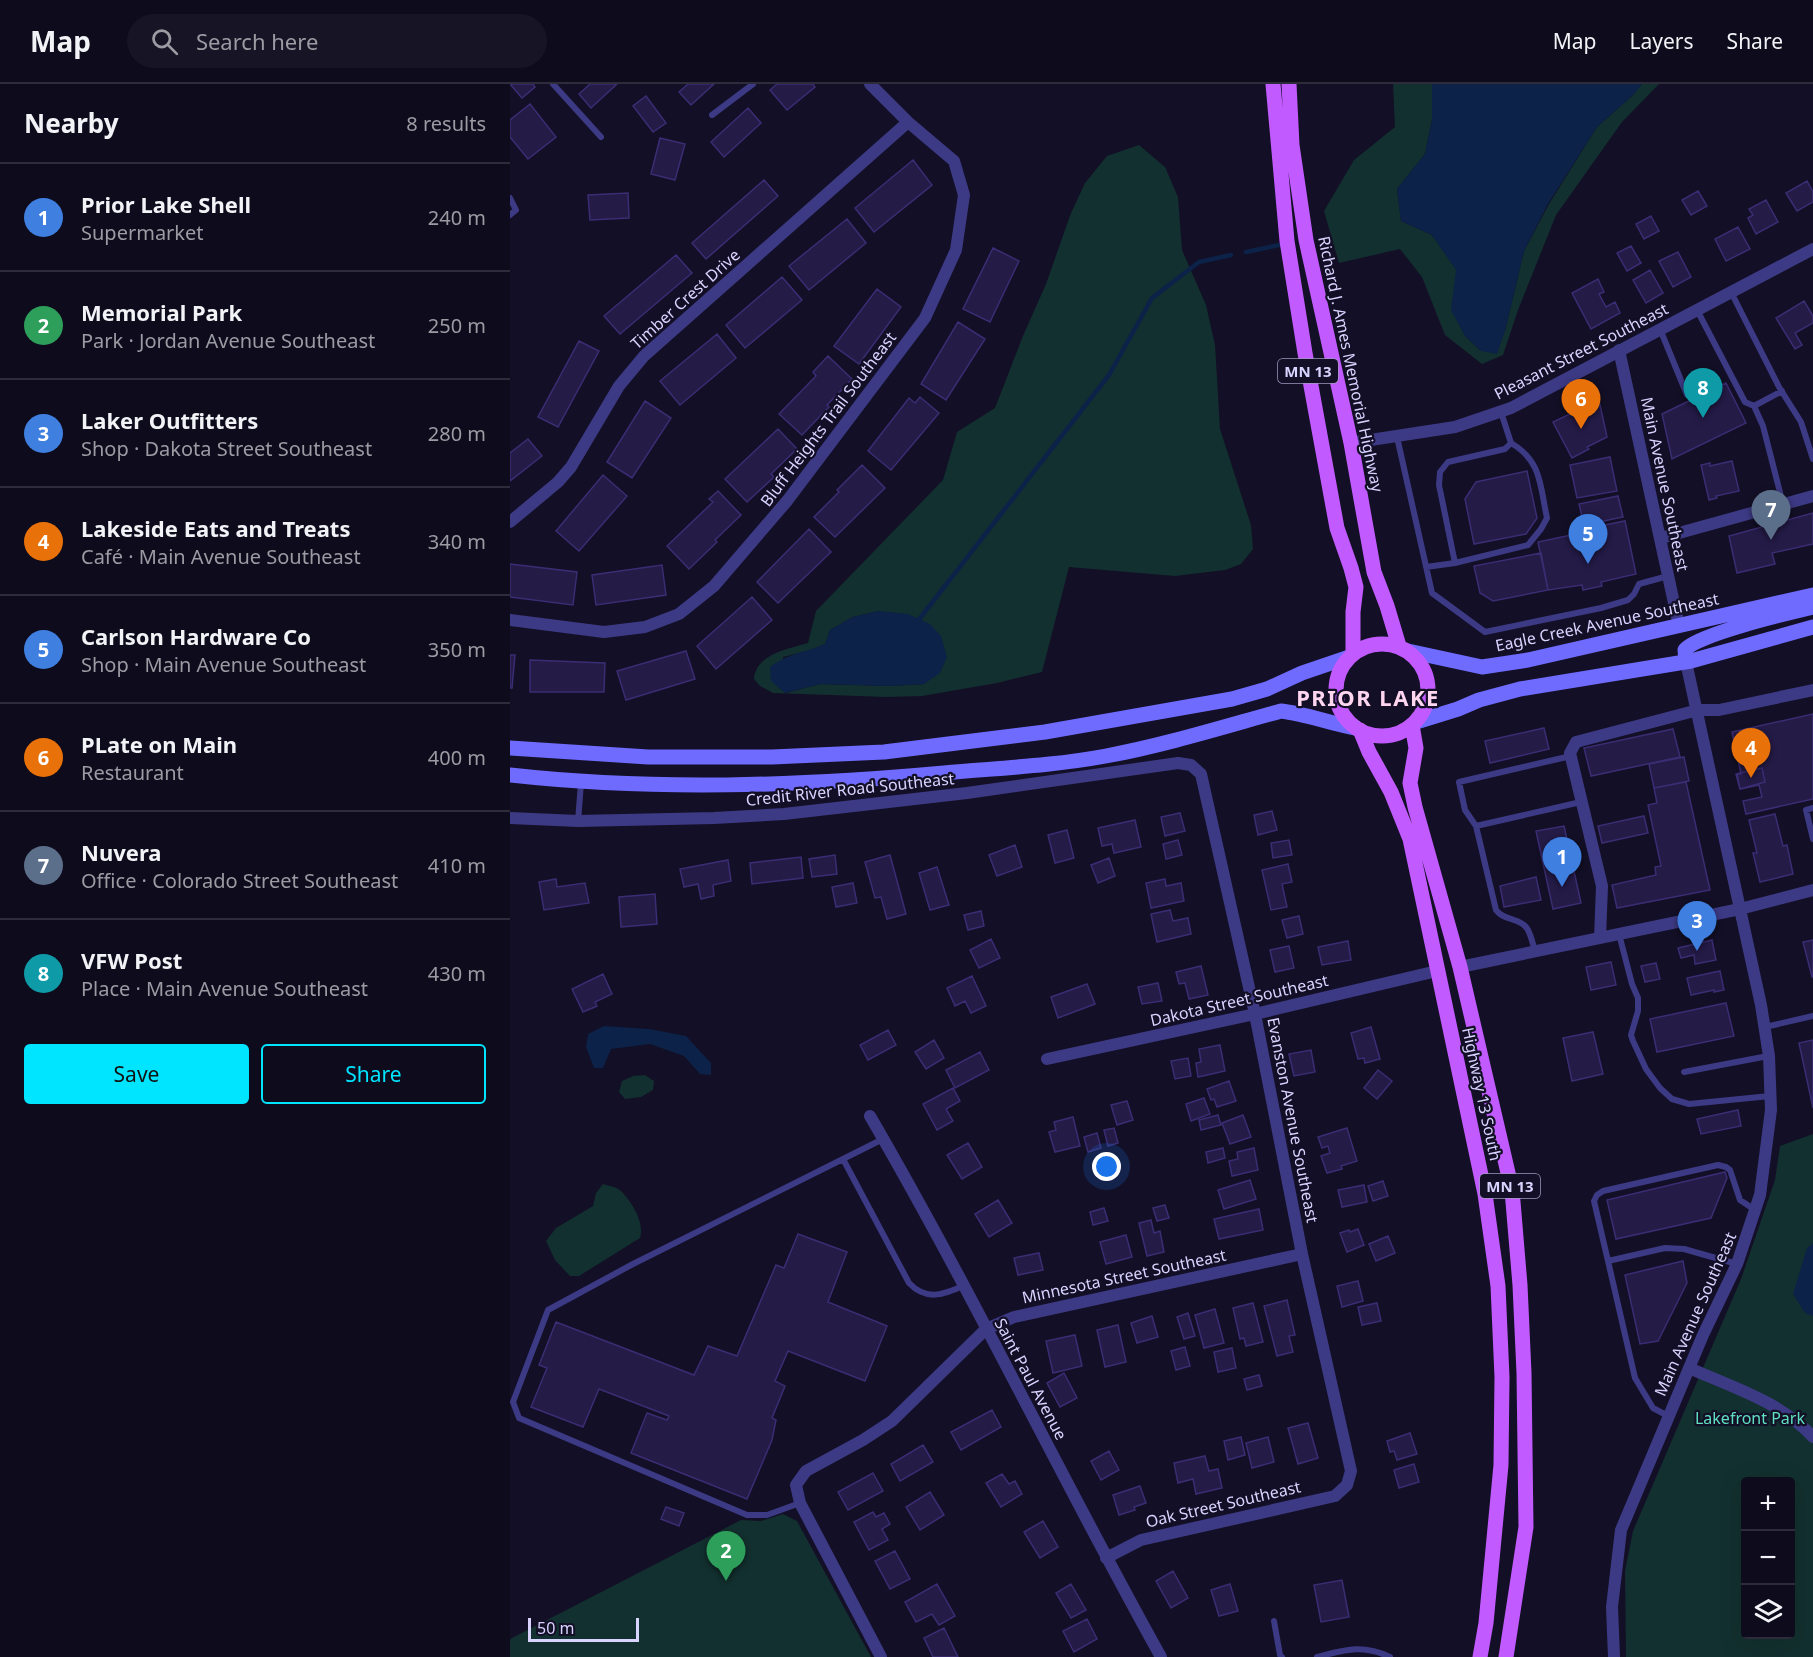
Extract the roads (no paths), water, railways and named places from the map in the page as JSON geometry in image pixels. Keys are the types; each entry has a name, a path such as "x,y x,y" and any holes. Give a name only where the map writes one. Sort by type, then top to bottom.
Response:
{"main road":[{"name":"MN 13","path":"1273,84 1287,241 1305,353 1337,528 1352,568 1356,587 1351,656"},
{"name":"Richard J. Ames Memorial Highway","path":"1289,84 1292,145 1306,240 1351,444 1374,572 1404,649"},
{"name":"Eagle Creek Avenue Southeast","path":"1404,649 1482,667 1528,660 1813,595"},
{"path":"1686,662 1685,650 1692,643 1813,607"},
{"path":"510,775 581,782 831,783 1040,765 1107,756 1281,711 1302,714 1358,729 1371,735 1387,736 1479,700 1520,689 1686,662 1813,627"},
{"path":"510,748 585,755 648,757 772,757 896,751 1046,732 1232,699 1267,689 1302,673 1351,656 1362,648 1376,643 1390,643 1404,649 1416,657 1424,668 1429,682 1426,703 1414,724"},
{"path":"1351,656 1340,671 1336,687 1337,703 1344,717 1358,729"},
{"name":"Highway 13 South","path":"1414,724 1416,748 1410,783 1415,807 1460,967 1512,1190 1524,1373 1526,1527 1506,1657"},
{"name":"Highway 13 South","path":"1358,729 1391,792 1410,839 1485,1194 1498,1286 1502,1377 1501,1466 1486,1623 1480,1657"}],"street":[{"name":"Bluff Heights Trail Southeast","path":"510,620 604,632 645,627 679,614 714,586 788,501 925,318 956,250 964,195 954,161 908,122 870,84"},
{"name":"Timber Crest Drive","path":"510,522 558,483 571,467 619,386 644,356 908,122"},
{"name":"Pleasant Street Southeast","path":"1351,444 1455,427 1501,411 1813,249"},
{"name":"Main Avenue Southeast","path":"1619,350 1680,626"},
{"path":"1661,538 1813,496"},
{"name":"Main Avenue Southeast","path":"1614,1657 1612,1607 1621,1530 1668,1416 1737,1264 1755,1211 1766,1158 1770,1096 1769,1056 1765,1027 1686,662"},
{"path":"1600,938 1602,886 1570,753 1576,742 1698,710 1719,710 1813,690"},
{"name":"Credit River Road Southeast","path":"510,818 578,821 784,814 967,793 1178,763 1191,765"},
{"name":"Evanston Avenue Southeast","path":"1191,765 1200,774 1256,1014 1302,1254 1351,1471 1347,1485"},
{"path":"1460,967 1740,909 1813,890"},
{"name":"Dakota Street Southeast","path":"1047,1059 1256,1014 1437,971"},
{"name":"Saint Paul Avenue","path":"870,1116 1161,1657"},
{"name":"Minnesota Street Southeast","path":"800,1503 796,1485 806,1470 855,1445 892,1421 986,1329 1014,1317 1302,1254"},
{"path":"1689,1368 1772,1405 1794,1418 1813,1437"},
{"name":"Oak Street Southeast","path":"1106,1558 1141,1540 1335,1496 1347,1485"},
{"path":"800,1503 881,1657"}],"lane":[{"path":"553,84 601,137"},
{"path":"712,115 753,84"},
{"path":"510,198 516,210 510,215"},
{"path":"1731,292 1782,392 1801,422 1813,459"},
{"path":"1697,310 1745,402 1754,406 1763,426 1783,504"},
{"path":"1660,329 1687,395"},
{"path":"1754,406 1782,392"},
{"path":"1426,567 1455,563 1528,545 1547,518 1537,471 1524,451 1510,443 1501,411"},
{"path":"1397,437 1432,593 1485,632 1628,600 1634,594 1638,584 1668,576"},
{"path":"1455,563 1439,484 1440,472 1448,462 1505,448 1510,443"},
{"path":"1534,950 1525,925 1501,916 1496,910 1476,826 1465,810 1459,782 1571,756"},
{"path":"578,821 581,782"},
{"path":"1476,826 1582,802"},
{"path":"1813,808 1806,810 1813,839"},
{"path":"1619,934 1638,998 1638,1011 1631,1035 1632,1041 1646,1069 1660,1088 1672,1100 1689,1104 1770,1096"},
{"path":"1765,1027 1813,1016"},
{"path":"1684,1072 1769,1056"},
{"path":"800,1503 767,1515 747,1515 519,1418 513,1402 548,1310 633,1264 883,1138"},
{"path":"843,1159 914,1288 925,1294 937,1296 963,1286"},
{"path":"1668,1416 1653,1408 1635,1378 1594,1201 1603,1191 1718,1165 1730,1170 1740,1200 1755,1211"},
{"path":"1608,1262 1665,1248 1684,1249 1737,1264"},
{"path":"1274,1621 1282,1657"},
{"path":"1317,1657 1359,1648 1375,1650 1390,1657"}],"water":[{"path":"1432,84 1642,84 1597,127 1548,204 1524,251 1505,331 1497,354 1481,351 1465,336 1451,310 1456,270 1432,235 1401,221 1397,189 1425,154 1432,120"},
{"path":"879,611 908,614 930,624 941,636 947,657 940,673 924,684 889,686 820,684 785,693 771,681 770,667 777,662 825,644 830,630 853,617"},
{"path":"604,1026 649,1029 686,1036 711,1063 711,1075 700,1074 684,1056 650,1044 611,1049 603,1068 594,1068 586,1047 588,1034"},
{"path":"1813,1243 1813,1316 1805,1313 1793,1294 1807,1248"}],"waterway":[{"path":"1246,252 1279,245"},
{"path":"917,622 1109,375 1152,298 1199,262 1231,255"}],"place":[{"name":"VFW Post","path":"1703,418"},
{"name":"PLate on Main","path":"1581,429"},
{"name":"Nuvera","path":"1771,540"},
{"name":"Carlson Hardware Co","path":"1588,564"},
{"name":"Lakeside Eats and Treats","path":"1751,778"},
{"name":"Prior Lake Shell","path":"1562,887"},
{"name":"Laker Outfitters","path":"1697,951"},
{"name":"Memorial Park","path":"726,1581"}],"district":[{"name":"PRIOR LAKE","path":"1368,697"}],"park label":[{"name":"Lakefront Park","path":"1750,1418"}]}
